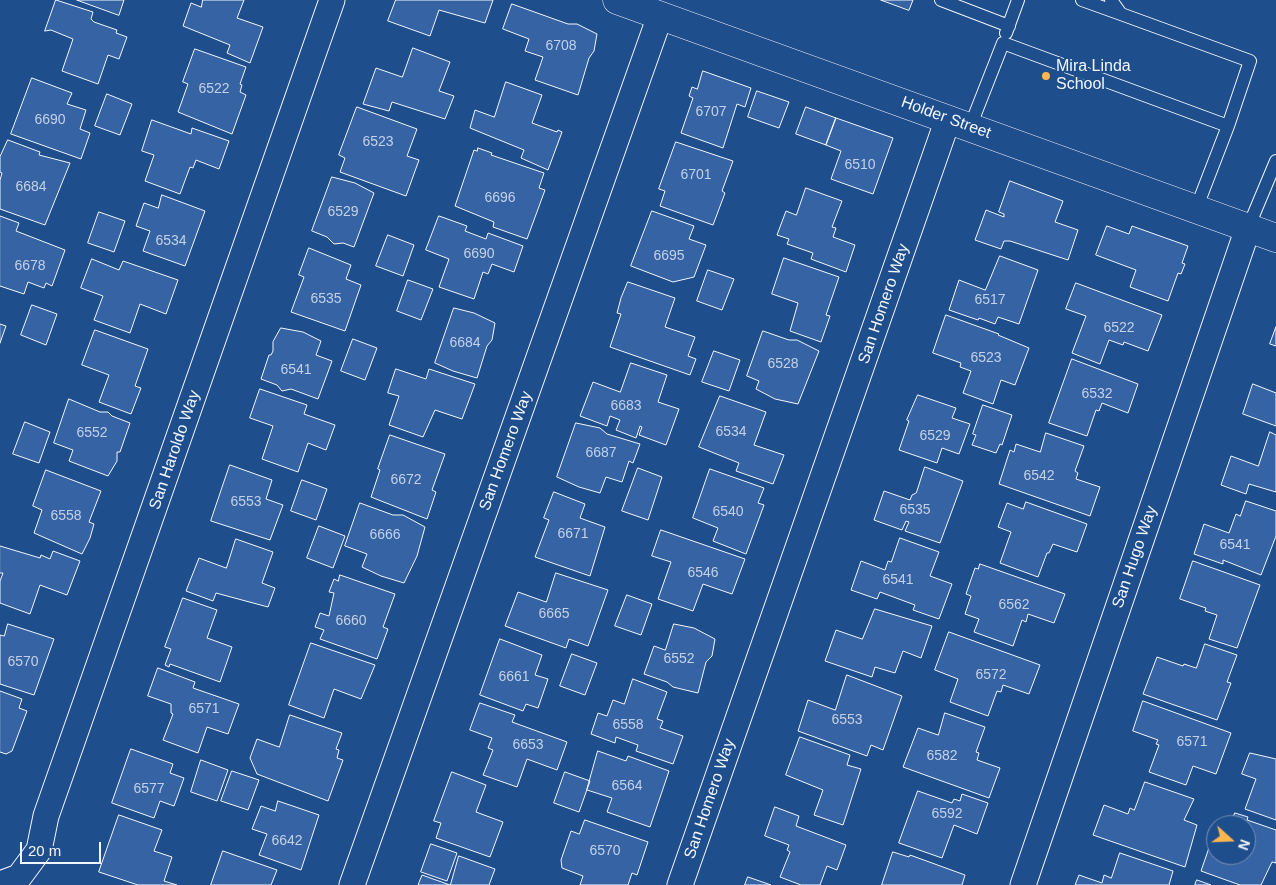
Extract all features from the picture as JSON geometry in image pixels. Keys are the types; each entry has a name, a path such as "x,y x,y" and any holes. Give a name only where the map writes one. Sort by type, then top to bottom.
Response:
{"street":[{"name":"San Haroldo Way","path":"0,884 19,877 39,850 46,816 332,0"},
{"name":"Holder Street","path":"616,0 1276,238"},
{"name":"San Homero Way","path":"352,885 660,16"},
{"name":"San Homero Way","path":"680,885 959,123"},
{"name":"San Hugo Way","path":"1022,885 1248,228"}],"lane":[{"path":"941,0 1009,26"},
{"path":"959,123 1003,43 1018,0"},
{"path":"1082,0 1250,61 1228,126 1196,209"},
{"path":"1111,0 1121,14"},
{"path":"1003,43 1228,126"},
{"path":"1248,228 1276,161"}],"building":[{"path":"56,0 93,12 91,19 94,22 117,30 116,33 127,37 119,59 108,55 98,84 62,71 73,39 51,30 45,31"},
{"path":"77,0 124,0 119,15"},
{"path":"203,0 244,0 237,18 263,27 250,63 227,53 230,45 183,26 191,3 201,7"},
{"path":"396,0 493,0 485,23 439,10 430,36 388,21"},
{"path":"881,0 913,0 909,10"},
{"path":"512,4 568,24 577,24 597,34 594,51 589,58 578,95 535,80 543,57 525,51 529,39 503,29"},
{"path":"413,48 450,62 439,91 454,96 445,119 392,102 389,111 363,104 376,68 402,77"},
{"path":"195,49 246,67 240,84 242,85 240,92 246,95 232,134 178,112 188,84 183,82"},
{"path":"703,71 751,88 745,107 737,104 723,148 681,133 693,98 689,96 692,87 697,89"},
{"path":"32,78 72,93 67,104 86,110 80,129 90,133 81,159 11,134"},
{"path":"506,82 542,95 532,123 562,132 548,170 521,158 524,150 470,128 475,110 494,117"},
{"path":"757,91 789,102 779,128 748,117"},
{"path":"107,94 132,104 120,135 95,126"},
{"path":"357,107 417,129 407,156 419,160 406,196 340,172 345,158 339,155"},
{"path":"806,107 836,118 826,145 796,134"},
{"path":"836,118 893,138 873,194 831,179 841,151 826,145"},
{"path":"152,120 191,134 192,128 229,141 219,169 196,160 193,168 190,167 180,194 145,181 154,155 142,151"},
{"path":"8,140 40,152 39,155 70,163 45,225 0,209 0,180 2,173 0,172 0,157"},
{"path":"676,142 733,161 722,191 725,193 713,225 660,206 665,191 659,189"},
{"path":"478,148 492,153 491,155 544,173 539,188 545,190 527,239 493,227 494,222 455,206 474,150 477,151"},
{"path":"332,177 355,183 374,193 354,247 343,243 334,244 327,237 312,231"},
{"path":"1010,181 1063,201 1055,222 1078,230 1068,260 1010,241 1004,241 1001,249 975,240 986,210 1004,217 1004,214 999,212"},
{"path":"806,188 842,201 832,227 836,228 833,237 855,245 846,272 811,259 813,253 787,244 789,239 777,235 786,211 796,215"},
{"path":"162,195 205,211 185,266 143,251 150,231 136,226 144,203 158,208"},
{"path":"652,211 694,226 689,239 706,245 694,277 673,282 631,266"},
{"path":"99,212 125,221 114,252 88,243"},
{"path":"0,216 19,223 16,231 65,250 52,286 46,283 44,288 28,282 24,294 0,286"},
{"path":"439,216 467,226 465,231 486,239 488,233 523,246 514,272 492,264 488,274 483,272 474,299 439,287 449,259 426,250"},
{"path":"1107,226 1129,234 1132,226 1188,246 1182,263 1185,264 1181,274 1178,273 1168,301 1130,287 1136,270 1096,255"},
{"path":"388,235 414,245 403,276 376,266"},
{"path":"309,248 351,265 346,279 361,285 345,331 291,312 304,277 299,275"},
{"path":"1000,256 1038,270 1019,324 998,317 995,324 949,310 959,280 985,290"},
{"path":"784,258 839,277 826,315 830,316 821,342 790,331 798,303 772,294"},
{"path":"92,259 119,270 123,261 178,280 166,314 140,304 130,333 94,320 103,296 81,288"},
{"path":"708,270 734,279 722,310 697,301"},
{"path":"408,280 433,289 421,320 397,311"},
{"path":"628,282 675,298 665,327 695,337 688,356 696,359 690,375 610,347 621,314 617,313 621,298"},
{"path":"1076,283 1162,315 1148,351 1124,342 1123,345 1109,340 1100,364 1072,353 1086,316 1066,309"},
{"path":"32,305 57,314 46,345 21,335"},
{"path":"454,308 474,313 495,323 492,340 487,346 477,378 435,363"},
{"path":"946,315 999,334 1029,348 1015,385 1001,380 993,404 963,393 971,371 960,367 961,363 933,353"},
{"path":"0,324 6,326 0,343"},
{"path":"1276,327 1276,346 1270,344"},
{"path":"281,328 303,332 321,341 316,355 332,361 318,399 291,389 282,391 277,385 261,379 269,355 273,351 273,342"},
{"path":"95,330 148,349 135,386 141,388 131,414 99,402 109,375 82,365"},
{"path":"763,331 789,340 797,340 819,351 798,404 775,399 756,389 759,381 747,376"},
{"path":"353,339 377,348 365,380 341,371"},
{"path":"714,351 740,360 729,391 702,382"},
{"path":"1072,359 1138,384 1128,413 1102,403 1099,411 1096,410 1087,436 1049,423"},
{"path":"631,363 667,375 658,402 679,409 666,445 639,435 642,427 640,426 636,438 616,430 620,420 610,416 607,426 580,416 593,382 620,392"},
{"path":"396,369 426,379 429,369 475,384 462,419 435,410 423,437 389,425 399,396 388,393"},
{"path":"1253,384 1276,393 1276,426 1243,414"},
{"path":"260,389 307,405 304,414 335,425 326,450 308,443 298,472 262,459 273,426 250,418"},
{"path":"918,395 956,408 952,418 970,424 959,454 942,448 937,463 899,450 909,421 907,420"},
{"path":"720,396 766,412 754,445 784,455 773,484 736,471 739,463 699,447"},
{"path":"69,399 100,412 108,412 112,416 130,423 120,452 117,452 117,461 108,476 69,461 73,450 54,443"},
{"path":"983,405 1012,415 1002,445 1000,444 996,453 972,445 976,435 973,434"},
{"path":"25,422 50,432 39,463 13,454"},
{"path":"576,423 600,428 607,434 640,444 633,463 629,461 622,482 606,477 600,493 579,487 557,477"},
{"path":"1270,432 1276,435 1276,492 1249,484 1246,494 1221,485 1231,456 1258,466"},
{"path":"1046,433 1084,446 1075,471 1078,473 1076,479 1100,487 1090,516 999,484 1010,450 1014,452 1016,444 1040,452"},
{"path":"390,435 445,454 432,490 436,492 427,519 371,497 380,470 378,469"},
{"path":"230,465 272,480 266,499 283,505 270,540 211,521"},
{"path":"925,467 963,481 940,543 905,531 909,522 906,521 902,530 874,520 884,491 910,500 912,495 916,493"},
{"path":"638,468 662,477 648,520 622,511"},
{"path":"710,469 764,488 758,503 764,505 746,554 713,541 718,528 693,518"},
{"path":"46,470 101,491 89,522 94,524 90,538 82,554 34,533 42,510 33,506"},
{"path":"302,480 327,489 316,520 291,511"},
{"path":"554,492 585,504 580,518 605,527 590,576 535,557 549,520 544,518"},
{"path":"1246,501 1276,511 1276,536 1261,575 1223,560 1223,564 1194,554 1204,524 1229,533 1236,514 1240,516"},
{"path":"1026,502 1087,524 1077,552 1053,544 1049,553 1047,553 1038,577 1000,563 1011,532 998,527 1007,503 1023,509"},
{"path":"360,503 393,515 403,515 425,527 417,556 404,583 381,576 362,567 367,554 345,546"},
{"path":"319,526 345,536 333,568 307,558"},
{"path":"661,530 745,559 732,594 703,584 693,611 658,599 671,562 652,556"},
{"path":"900,538 939,552 930,576 952,584 939,619 913,610 915,605 880,592 877,599 851,590 861,561 885,570 888,561 891,562"},
{"path":"236,539 273,552 262,583 275,588 268,607 216,593 213,601 186,591 199,558 226,568"},
{"path":"0,546 40,558 41,555 50,559 53,551 80,561 67,595 40,585 30,614 0,603 0,581 3,573 0,573"},
{"path":"1193,561 1260,585 1237,648 1209,639 1217,615 1205,611 1206,608 1180,599"},
{"path":"980,564 1065,594 1054,623 1028,614 1026,622 1022,620 1013,646 974,632 979,619 965,614 971,596 966,594 975,568 978,569"},
{"path":"556,573 608,590 588,646 569,639 566,648 505,626 518,592 546,602"},
{"path":"340,575 395,594 383,627 388,629 377,659 320,639 324,630 315,627 320,613 329,616 334,593 329,592 334,579 338,581"},
{"path":"627,595 652,604 641,635 615,626"},
{"path":"183,598 217,610 207,638 232,647 220,682 170,664 169,667 165,665 171,649 165,647"},
{"path":"875,609 932,626 921,658 903,651 895,673 875,667 872,677 825,661 836,630 862,639"},
{"path":"8,624 54,639 34,695 0,684 0,635 4,636"},
{"path":"674,624 694,628 715,639 712,656 706,662 698,693 673,687 667,682 644,674 654,646 665,650"},
{"path":"949,632 1040,665 1029,694 1003,685 1001,692 997,691 988,716 950,702 958,679 935,670"},
{"path":"500,639 542,655 535,675 548,679 538,708 526,704 523,711 480,695"},
{"path":"311,643 375,665 361,699 334,689 324,718 289,705"},
{"path":"1205,644 1237,655 1227,682 1231,683 1217,720 1143,694 1157,657 1183,666 1184,664 1196,668"},
{"path":"572,654 597,663 585,695 560,686"},
{"path":"158,668 195,682 193,688 239,704 228,734 207,727 198,753 163,740 173,714 171,713 171,704 148,696"},
{"path":"847,675 902,696 883,750 871,745 867,756 798,731 808,700 835,710"},
{"path":"633,679 667,692 657,719 663,721 660,728 683,736 673,764 636,751 638,745 616,737 615,743 591,734 598,713 607,716 613,700 624,704"},
{"path":"0,691 22,699 19,708 27,711 12,751 6,754 0,752"},
{"path":"1143,701 1231,733 1216,774 1193,766 1186,785 1149,772 1159,745 1156,744 1158,740 1133,731"},
{"path":"480,703 515,715 512,722 567,742 557,770 527,759 517,787 483,775 493,750 488,748 492,738 470,730"},
{"path":"945,713 985,727 976,752 979,753 977,760 1000,768 989,798 903,767 918,728 938,735"},
{"path":"290,715 342,733 336,749 339,750 337,758 343,760 328,801 257,774 250,758 257,739 279,747"},
{"path":"800,737 850,755 847,765 861,769 843,825 814,815 823,790 786,775"},
{"path":"131,749 173,764 170,773 184,778 174,806 160,801 154,818 112,803"},
{"path":"598,751 626,761 628,756 669,771 650,827 607,812 612,798 587,790"},
{"path":"1250,753 1276,759 1276,820 1245,809 1256,779 1242,774"},
{"path":"201,760 228,770 217,801 191,792"},
{"path":"232,771 259,780 248,810 221,801"},
{"path":"452,772 486,785 476,812 503,822 490,857 436,838 441,823 434,821"},
{"path":"565,772 590,781 579,812 554,803"},
{"path":"1145,782 1194,799 1184,820 1197,825 1185,867 1093,835 1104,805 1128,814 1130,808 1134,810"},
{"path":"918,791 952,803 954,799 960,801 962,794 988,803 977,834 954,825 942,858 899,843"},
{"path":"278,801 319,815 301,870 259,855 267,834 252,829 261,806 275,811"},
{"path":"775,807 799,816 796,826 846,845 837,870 827,866 820,885 801,885 780,877 790,852 787,850 789,845 765,836"},
{"path":"119,815 162,830 154,851 172,857 164,881 177,885 138,885 99,872"},
{"path":"585,820 648,842 637,875 632,873 628,885 580,885 583,876 562,868 561,860 571,831 579,834"},
{"path":"1256,823 1276,830 1276,863 1272,862 1261,885 1240,885 1201,871 1206,856 1206,865 1256,865"},
{"path":"431,844 457,853 447,881 421,872"},
{"path":"223,851 277,870 271,885 211,885"},
{"path":"893,852 909,857 910,855 965,875 962,885 882,885"},
{"path":"1120,853 1173,871 1169,885 1075,885 1079,875 1102,883 1104,875 1111,878"},
{"path":"459,856 495,869 489,885 450,885"},
{"path":"422,875 450,885 418,885"},
{"path":"748,877 771,885 745,885"},
{"path":"1197,880 1211,885 1195,885"}],"place":[{"name":"Mira Linda School","path":"1046,76"}]}
